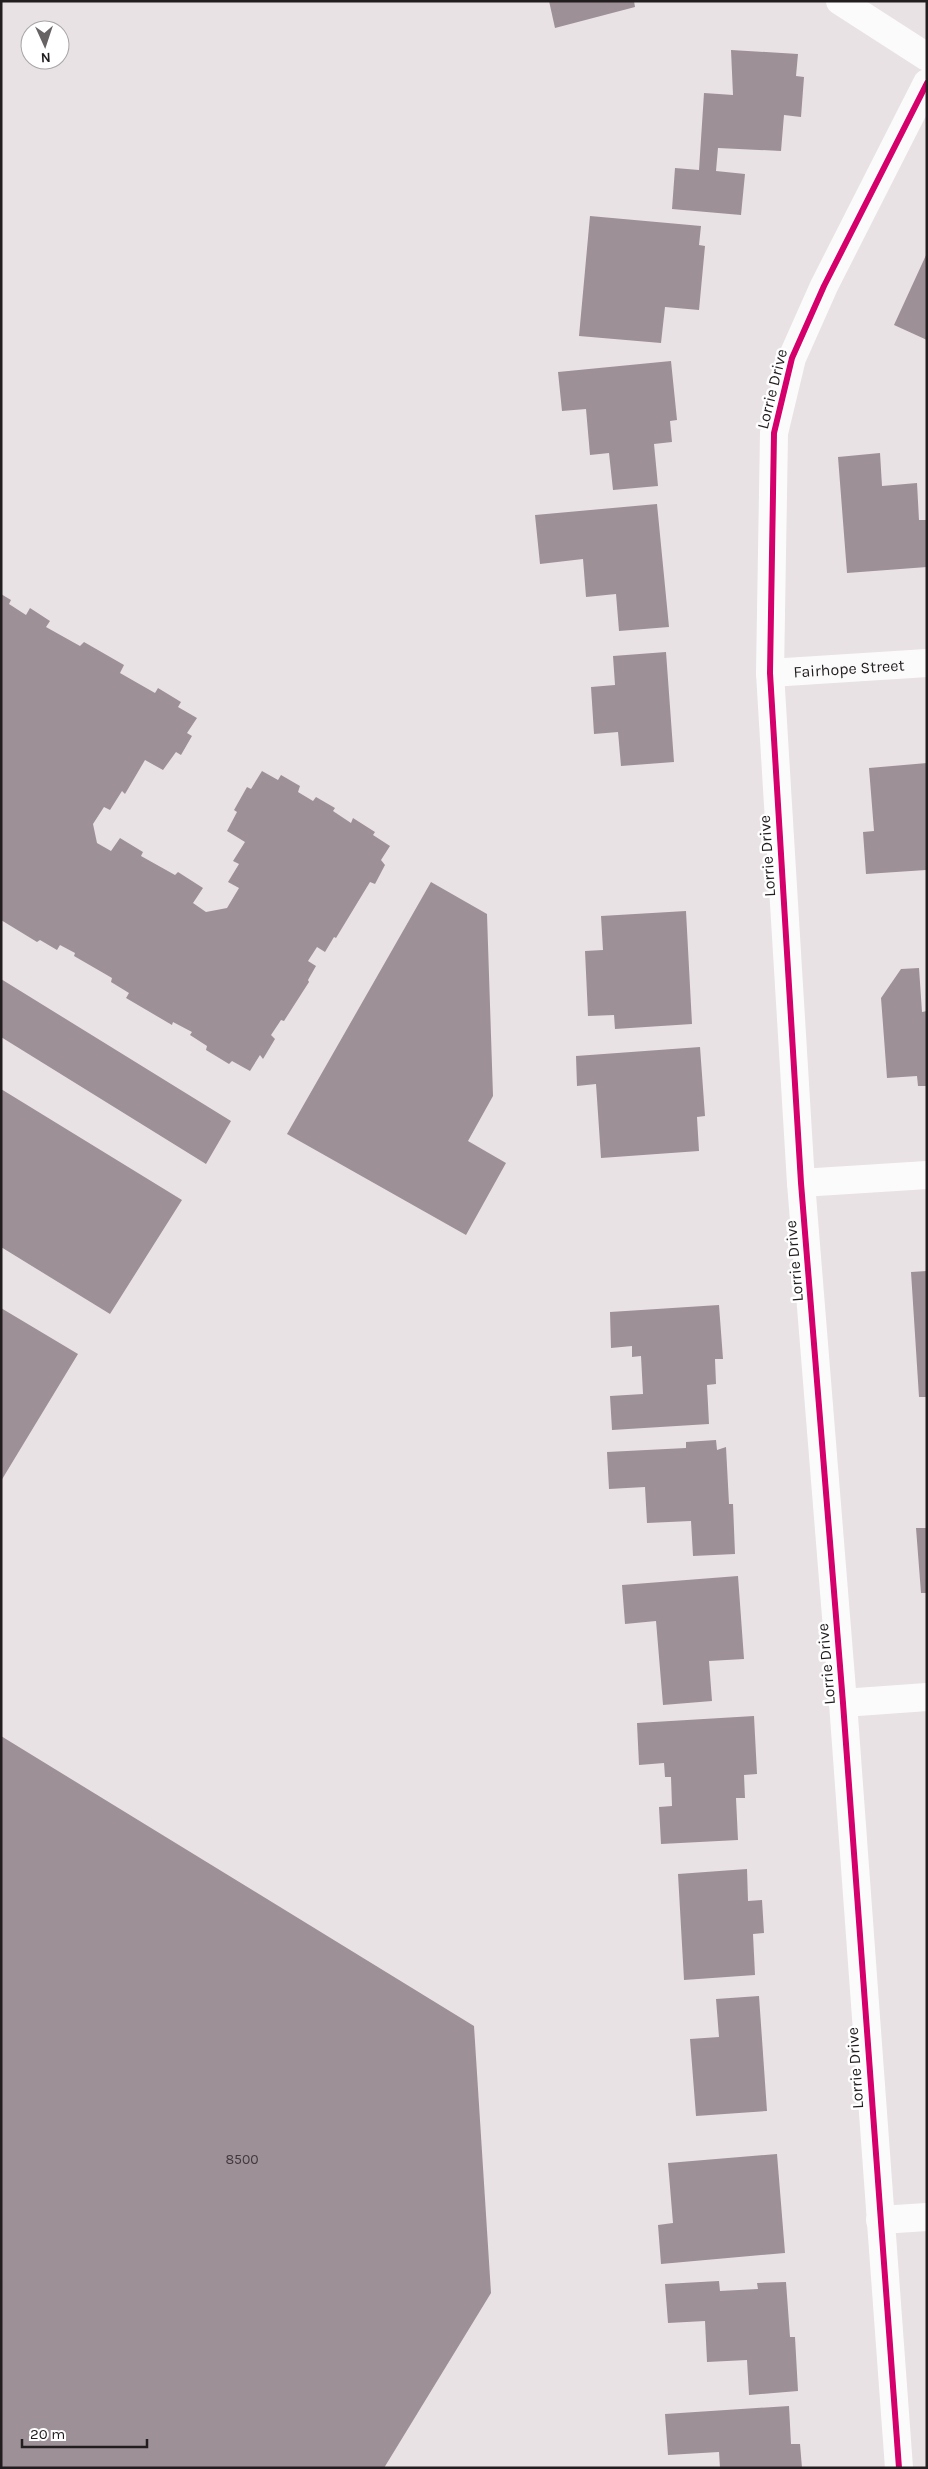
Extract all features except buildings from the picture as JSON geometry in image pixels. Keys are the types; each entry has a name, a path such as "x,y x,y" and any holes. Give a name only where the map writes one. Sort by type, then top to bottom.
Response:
{"street":[{"path":"840,1 927,57"},
{"name":"Lorrie Drive","path":"899,2468 843,1703 801,1183 770,673 774,433 792,358 824,286 927,83"},
{"name":"Fairhope Street","path":"770,673 927,663"},
{"path":"801,1183 927,1175"},
{"path":"843,1703 927,1697"},
{"path":"880,2220 927,2217"}],"cycle path":[{"path":"899,2468 843,1703 801,1183 770,673 774,433 792,358 824,286 927,83"}]}
